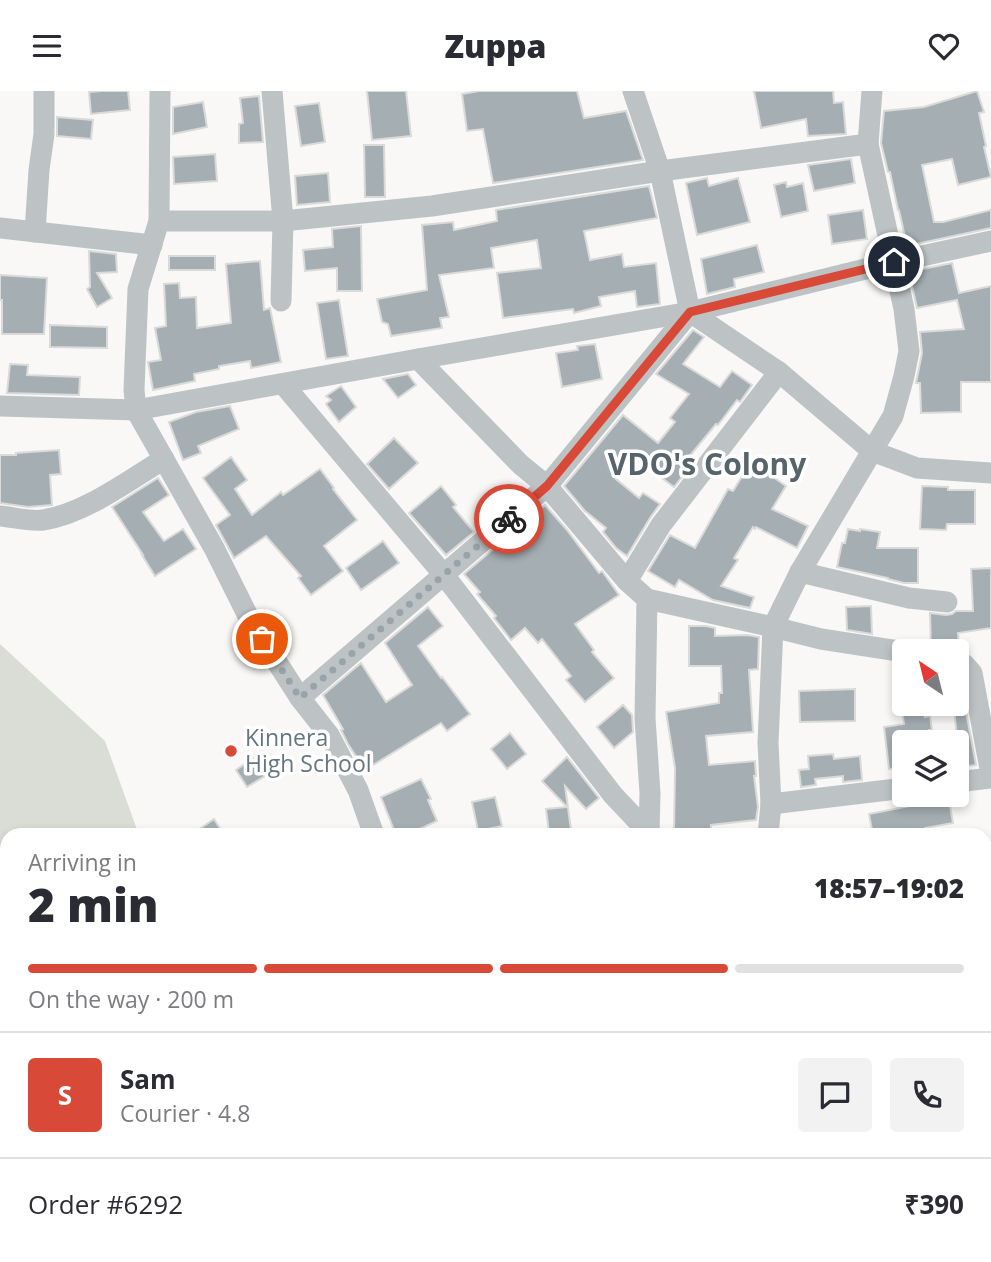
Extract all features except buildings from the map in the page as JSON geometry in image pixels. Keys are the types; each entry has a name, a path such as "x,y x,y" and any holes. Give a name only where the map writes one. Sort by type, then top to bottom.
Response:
{"street":[{"path":"35,232 44,134 44,91"},
{"path":"160,91 159,221 138,289 134,390 136,410 214,548 250,620 300,698 329,735 358,790 372,828"},
{"path":"272,91 283,221 281,301"},
{"path":"633,91 660,171 690,312 779,372 872,451 917,468 991,473"},
{"path":"769,828 772,804 768,743 773,627 800,572 893,416 909,351 904,309 868,144 872,91"},
{"path":"159,221 283,221 432,206 660,171 868,144"},
{"path":"0,228 152,245"},
{"path":"0,406 136,410 690,312 991,241"},
{"path":"300,698 547,486 690,312"},
{"path":"418,359 521,465 547,486 627,581 647,599 821,639 892,650"},
{"path":"627,581 661,526 779,372"},
{"path":"283,384 444,575 613,795 643,828"},
{"path":"0,516 41,521 64,515 83,507 164,459"},
{"path":"800,572 909,598 947,602"},
{"path":"647,599 645,717 650,793 648,828"},
{"path":"969,780 991,776 970,671"},
{"path":"772,804 892,790"}],"shaded area":[{"path":"0,644 105,741 136,828 0,828"}],"way so far":[{"path":"262,639 300,698 509,519"}],"place":[{"name":"Kinnera High School","path":"231,751"}],"district":[{"name":"VDO's Colony","path":"707,465"}],"route":[{"path":"509,519 547,486 690,312 894,262"}]}
